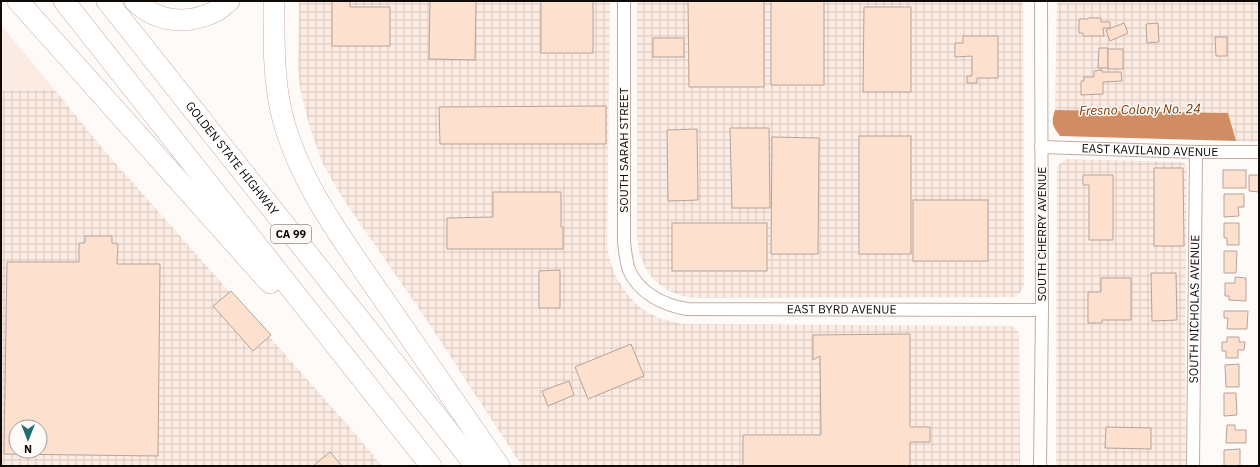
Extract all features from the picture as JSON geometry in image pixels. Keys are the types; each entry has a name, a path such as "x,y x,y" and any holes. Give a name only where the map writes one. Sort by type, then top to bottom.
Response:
{"highway":[{"path":"18,1 263,276 359,376"},
{"name":"CA 99","path":"64,1 431,466"},
{"name":"GOLDEN STATE HIGHWAY","path":"107,1 476,466"},
{"path":"135,1 141,7 158,16 177,20 198,18 217,10 228,1"},
{"path":"274,1 274,50 282,115 294,151 305,177 338,232 499,466"}],"street":[{"name":"SOUTH SARAH STREET","path":"624,1 624,242 629,270 639,286 646,292"},
{"name":"SOUTH CHERRY AVENUE","path":"1040,466 1042,310 1041,1"},
{"name":"EAST KAVILAND AVENUE","path":"1041,147 1196,152 1259,152"},
{"name":"SOUTH NICHOLAS AVENUE","path":"1193,466 1196,152"},
{"name":"EAST BYRD AVENUE","path":"646,292 663,303 674,307 687,309 1042,310"}],"shaded area":[{"path":"299,1 610,1 607,248 616,277 628,295 637,305 647,312 659,318 682,324 1012,326 1018,331 1019,335 1020,466 522,466 424,316 346,203 322,162 309,125 300,88 298,68"},
{"path":"637,1 1023,1 1024,285 1020,293 1014,297 693,298 679,295 667,290 655,281 646,269 640,255 637,240"},
{"path":"1057,1 1229,1 1229,2 1057,3"},
{"path":"1259,1 1259,142 1236,141 1228,113 1055,110 1057,3"},
{"path":"1,25 55,90 1,91"},
{"path":"55,90 102,148 352,430 382,466 1,466 1,91"},
{"path":"1055,110 1228,113 1236,141 1060,136 1053,124"},
{"path":"1066,159 1183,162 1187,166 1185,335 1186,466 1056,466 1057,166"}],"building":[{"path":"332,1 350,1 350,7 390,7 390,46 332,46"},
{"path":"430,1 476,1 475,60 429,59"},
{"path":"541,1 593,1 593,53 541,53"},
{"path":"688,1 764,1 764,87 689,87"},
{"path":"771,1 824,1 824,85 771,85"},
{"path":"864,7 911,7 911,92 863,92"},
{"path":"1101,18 1101,22 1110,22 1110,28 1103,28 1104,36 1083,36 1083,33 1079,33 1079,19"},
{"path":"1124,23 1128,33 1110,41 1106,30"},
{"path":"1158,23 1159,42 1147,43 1146,24"},
{"path":"963,36 998,36 998,78 977,78 977,83 967,83 967,76 972,76 972,56 955,57 955,43 963,43"},
{"path":"1215,37 1227,37 1227,56 1216,56"},
{"path":"653,38 684,38 684,57 653,57"},
{"path":"1099,48 1108,48 1108,68 1098,68"},
{"path":"1108,49 1123,49 1123,69 1108,69"},
{"path":"1102,70 1102,72 1121,72 1122,81 1103,82 1103,94 1081,95 1081,81 1084,81 1084,77 1094,77 1094,71"},
{"path":"606,106 606,144 440,144 439,107"},
{"path":"730,128 769,128 770,208 732,208"},
{"path":"697,129 698,200 668,201 667,130"},
{"path":"859,136 911,136 911,254 859,254"},
{"path":"772,137 819,138 818,254 771,254"},
{"path":"1154,168 1183,168 1184,246 1154,246"},
{"path":"1223,170 1246,170 1246,188 1223,188"},
{"path":"1083,175 1113,175 1113,240 1089,240 1089,185 1083,185"},
{"path":"1249,175 1259,175 1259,192 1249,191"},
{"path":"493,192 561,192 561,227 563,227 563,249 447,249 447,218 493,217"},
{"path":"1224,194 1244,194 1244,207 1238,207 1239,216 1224,217"},
{"path":"913,200 988,200 988,261 913,261"},
{"path":"672,223 767,223 767,271 672,271"},
{"path":"1224,223 1239,223 1239,245 1227,245 1227,238 1224,238"},
{"path":"85,236 112,236 112,243 118,244 117,264 160,264 158,456 48,455 48,419 8,419 8,454 4,454 7,262 79,262 79,243 85,243"},
{"path":"1224,251 1237,251 1236,273 1224,273"},
{"path":"560,270 560,308 539,308 539,271"},
{"path":"1151,273 1176,273 1177,320 1152,321"},
{"path":"1235,277 1246,278 1246,301 1229,300 1229,296 1225,296 1225,283 1235,283"},
{"path":"1101,278 1131,278 1131,320 1102,320 1102,323 1088,323 1088,292 1101,292"},
{"path":"231,291 271,335 253,351 213,306"},
{"path":"1224,311 1248,311 1247,329 1227,329 1228,318 1224,318"},
{"path":"910,334 910,427 930,427 930,442 910,442 910,466 743,466 743,435 821,435 820,356 813,360 813,335"},
{"path":"1227,337 1239,337 1239,342 1245,342 1244,350 1238,350 1238,358 1226,358 1226,351 1222,351 1222,342 1227,342"},
{"path":"631,344 644,376 588,399 575,367"},
{"path":"1239,364 1239,387 1226,387 1225,365"},
{"path":"569,381 574,395 548,406 542,391"},
{"path":"1224,393 1236,393 1237,415 1224,416"},
{"path":"1227,425 1235,425 1235,430 1246,430 1246,443 1226,443"},
{"path":"1106,427 1151,428 1151,449 1105,448"},
{"path":"1240,449 1240,466 1224,466 1224,450"},
{"path":"330,452 342,466 313,466"}],"water label":[{"name":"Fresno Colony No. 24","path":"1140,109"}]}
